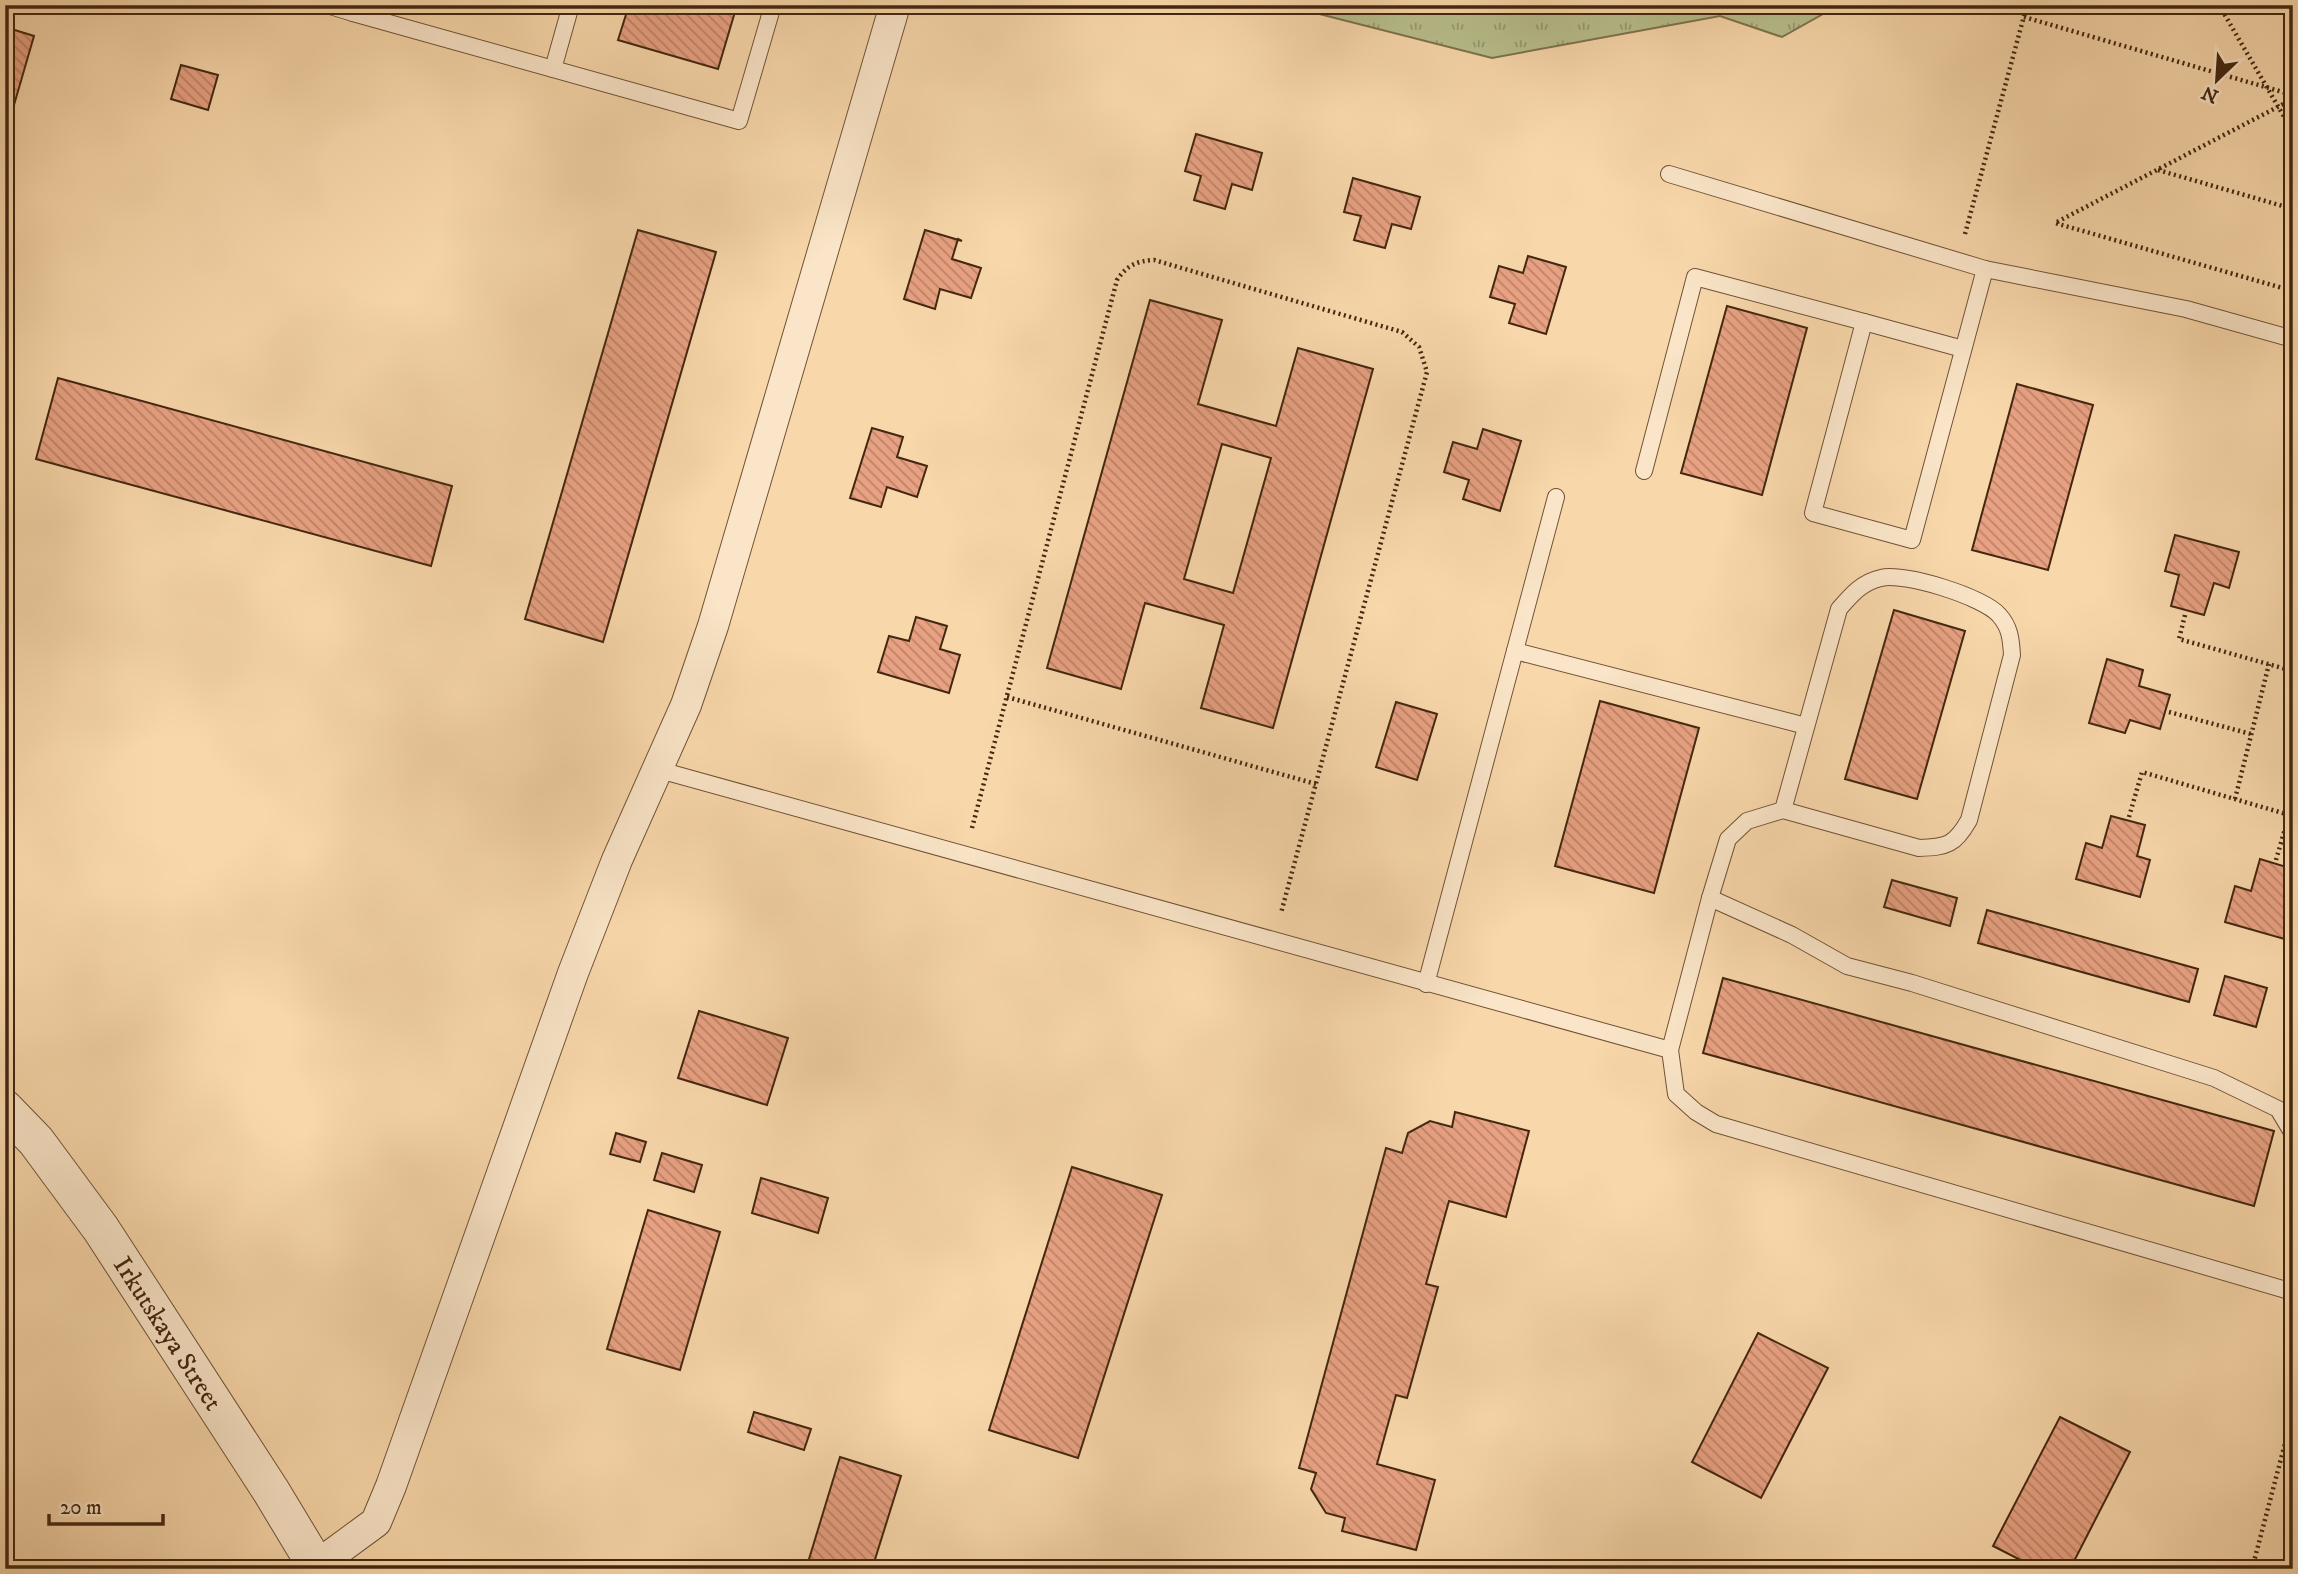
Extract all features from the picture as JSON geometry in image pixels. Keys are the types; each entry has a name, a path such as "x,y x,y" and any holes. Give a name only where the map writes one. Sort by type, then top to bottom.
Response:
{"street":[{"path":"317,1567 376,1522 396,1473 573,973 656,769 686,705 713,626 895,5"},
{"name":"Irkutskaya Street","path":"5,1108 36,1142 101,1229 271,1491 317,1567"}],"lane":[{"path":"327,5 351,9 739,121 773,5"},
{"path":"553,69 571,5"},
{"path":"1669,174 1985,269 2186,309 2293,339"},
{"path":"1864,322 1812,513 1912,540 1985,269"},
{"path":"1644,471 1695,277 1963,349"},
{"path":"1426,984 1556,497"},
{"path":"1783,810 1839,609 1856,589 1882,577 1905,578 1976,599 1998,613 2011,632 2012,655 1969,820 1960,836 1942,847 1919,848 1783,810 1747,821 1728,839 1670,1051 1676,1094 1696,1112 1716,1124 2293,1292"},
{"path":"1515,650 1806,726"},
{"path":"656,769 1670,1051"},
{"path":"1710,898 1792,934 1847,966 1912,983 2214,1078 2278,1109 2293,1135"}],"path":[{"path":"1484,5 1514,9 1535,5"},
{"path":"1958,260 2027,5"},
{"path":"2219,5 2293,132"},
{"path":"2024,18 2293,97"},
{"path":"2293,97 2055,223 2293,291"},
{"path":"2157,170 2293,209"},
{"path":"964,855 1117,280 1124,270 1134,263 1154,260 1402,332 1419,347 1427,372 1275,942"},
{"path":"2185,615 2179,639 2293,671"},
{"path":"2235,799 2269,664"},
{"path":"1007,697 1315,784"},
{"path":"2169,712 2251,734"},
{"path":"2129,817 2142,772 2291,815 2276,860"},
{"path":"2252,1569 2293,1413"}],"green space":[{"path":"1284,5 1839,5 1782,37 1720,16 1492,58"}],"building":[{"path":"629,5 737,5 718,69 618,40"},
{"path":"5,27 34,36 5,136"},
{"path":"181,65 218,75 208,110 171,99"},
{"path":"1196,134 1262,153 1252,190 1232,184 1225,209 1194,200 1201,176 1185,171"},
{"path":"1353,178 1420,197 1411,229 1392,224 1385,248 1354,240 1361,216 1344,212"},
{"path":"638,230 716,252 603,642 525,619"},
{"path":"925,230 958,240 952,259 981,268 971,298 940,289 935,309 904,299"},
{"path":"1528,256 1566,267 1546,334 1509,323 1515,304 1490,297 1499,266 1523,273"},
{"path":"1150,300 1222,320 1198,404 1276,426 1298,348 1373,369 1273,728 1201,708 1224,625 1145,603 1121,689 1047,668","holes":["1222,444 1271,458 1233,593 1184,579"]},
{"path":"1727,306 1807,328 1762,495 1681,473"},
{"path":"58,378 452,486 431,566 36,459"},
{"path":"2017,384 2093,405 2048,570 1972,550"},
{"path":"872,428 903,437 897,457 927,466 917,497 887,487 881,507 850,498"},
{"path":"1483,429 1521,441 1500,511 1463,499 1469,480 1444,472 1453,442 1477,449"},
{"path":"2175,535 2239,552 2229,588 2214,583 2204,615 2171,606 2179,575 2165,571"},
{"path":"1894,610 1965,631 1917,799 1845,779"},
{"path":"916,617 947,626 940,649 960,655 949,693 878,672 889,636 909,641"},
{"path":"2107,659 2143,670 2139,686 2170,695 2160,729 2130,720 2125,733 2089,723"},
{"path":"1600,701 1699,728 1654,893 1555,866"},
{"path":"1396,702 1437,714 1417,780 1376,767"},
{"path":"2111,816 2145,825 2137,856 2150,860 2140,897 2076,879 2086,843 2102,848"},
{"path":"2260,859 2293,869 2285,900 2293,902 2293,925 2288,940 2225,922 2235,886 2251,891"},
{"path":"1892,880 1957,898 1950,926 1884,907"},
{"path":"1987,910 2198,969 2189,1002 1978,943"},
{"path":"2225,976 2267,988 2256,1027 2214,1015"},
{"path":"1723,978 2274,1131 2254,1206 1703,1053"},
{"path":"699,1011 788,1038 767,1105 678,1078"},
{"path":"1455,1112 1529,1131 1506,1217 1449,1201 1426,1284 1438,1287 1407,1398 1396,1395 1377,1464 1435,1480 1416,1550 1342,1531 1345,1518 1326,1513 1311,1489 1316,1473 1299,1468 1386,1148 1402,1153 1408,1133 1430,1121 1452,1127"},
{"path":"616,1133 646,1142 640,1162 610,1154"},
{"path":"662,1153 702,1165 694,1192 654,1180"},
{"path":"1072,1167 1162,1195 1078,1458 989,1430"},
{"path":"761,1178 828,1198 818,1233 752,1213"},
{"path":"648,1210 720,1232 680,1370 607,1349"},
{"path":"1758,1333 1828,1368 1761,1498 1692,1462"},
{"path":"754,1412 811,1429 804,1450 748,1432"},
{"path":"2060,1417 2130,1452 2070,1569 2038,1569 1993,1546"},
{"path":"840,1457 901,1476 872,1569 806,1569"}]}
